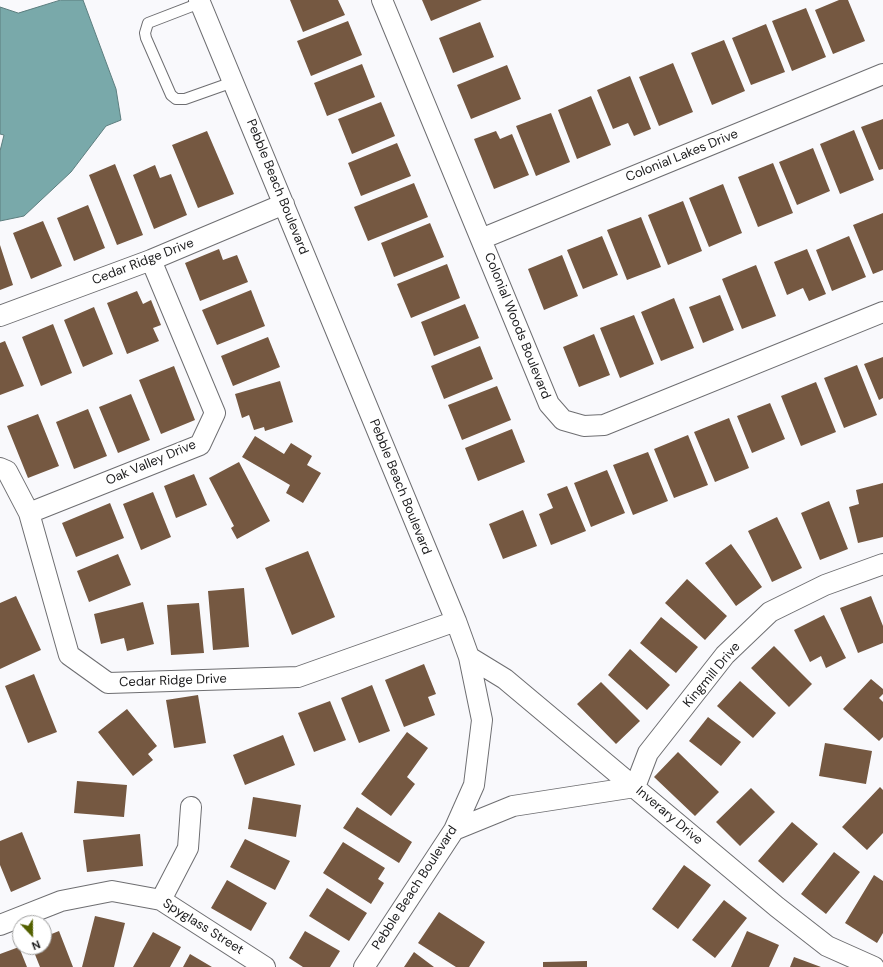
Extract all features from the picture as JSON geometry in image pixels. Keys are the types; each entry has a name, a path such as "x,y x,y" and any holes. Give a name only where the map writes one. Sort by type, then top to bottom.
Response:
{"street":[{"name":"Colonial Woods Boulevard","path":"382,0 549,404 563,420 584,426 604,425 883,312"},
{"name":"Pebble Beach Boulevard","path":"200,2 456,621 469,657 482,720 474,785 454,830 364,967"},
{"name":"Colonial Lakes Drive","path":"481,239 883,74"},
{"name":"Cedar Ridge Drive","path":"0,316 151,260 284,204"},
{"name":"Oak Valley Drive","path":"29,513 200,446 215,413 151,260"},
{"name":"Cedar Ridge Drive","path":"0,468 7,471 29,513 69,655 108,683 298,677 456,621"},
{"name":"Kingmill Drive","path":"635,787 648,753 725,655 770,612 825,586 883,564"},
{"name":"Inverary Drive","path":"469,657 505,680 635,787 777,908 827,946 874,967"},
{"path":"454,830 513,806 635,787"},
{"path":"161,900 188,848 191,807"},
{"name":"Spyglass Street","path":"0,925 61,901 112,891 161,900 264,967"}],"lane":[{"path":"200,2 148,23 144,32 146,38 171,95 176,99 185,99 233,82"}],"water":[{"path":"61,0 83,0 116,89 121,120 106,126 71,172 24,216 0,221 0,151 4,135 0,134 0,7 18,13"}],"building":[{"path":"290,0 338,0 345,15 303,32"},
{"path":"422,0 482,0 431,21"},
{"path":"839,0 848,0 865,41 833,54 815,10"},
{"path":"806,8 826,57 792,71 772,21"},
{"path":"348,21 362,55 311,76 297,41"},
{"path":"480,22 494,57 453,73 439,38"},
{"path":"766,24 785,72 751,85 732,38"},
{"path":"724,40 745,91 712,105 691,53"},
{"path":"673,63 693,112 659,126 639,77"},
{"path":"362,64 375,97 327,116 314,83"},
{"path":"507,65 521,99 471,119 457,85"},
{"path":"630,76 651,129 634,136 628,123 613,129 597,90"},
{"path":"591,96 611,145 577,159 558,110"},
{"path":"381,102 395,136 352,154 338,119"},
{"path":"551,113 570,162 536,176 516,126"},
{"path":"883,119 883,169 879,170 861,127"},
{"path":"854,130 874,180 840,194 820,144"},
{"path":"207,131 234,194 198,208 172,145"},
{"path":"496,131 500,139 512,134 529,175 494,189 474,139"},
{"path":"397,143 411,176 361,196 348,163"},
{"path":"813,148 830,191 797,205 779,162"},
{"path":"773,163 793,213 758,227 738,177"},
{"path":"115,164 143,235 117,245 89,175"},
{"path":"155,165 160,178 171,174 187,215 154,229 133,175"},
{"path":"414,183 428,217 368,241 354,207"},
{"path":"723,184 742,233 709,247 689,198"},
{"path":"683,201 702,251 668,265 648,215"},
{"path":"88,205 105,248 74,261 57,218"},
{"path":"883,213 883,270 873,274 853,225"},
{"path":"641,217 661,267 627,280 607,230"},
{"path":"43,221 62,266 31,279 13,233"},
{"path":"430,223 444,257 394,277 381,243"},
{"path":"602,236 618,275 583,289 567,250"},
{"path":"849,236 866,277 832,291 816,250"},
{"path":"0,245 13,285 0,290"},
{"path":"219,249 223,260 237,255 248,282 200,301 185,263"},
{"path":"807,249 826,294 809,301 803,288 787,295 774,262"},
{"path":"562,255 578,296 544,310 528,269"},
{"path":"447,264 460,298 411,318 397,284"},
{"path":"756,265 776,316 742,329 722,279"},
{"path":"251,290 265,326 217,345 202,310"},
{"path":"137,291 143,304 151,300 161,325 153,328 159,341 127,354 107,303"},
{"path":"720,295 734,330 703,343 689,307"},
{"path":"674,298 694,348 661,361 641,312"},
{"path":"465,304 479,338 434,356 421,322"},
{"path":"94,307 113,354 83,367 64,320"},
{"path":"634,315 654,364 620,378 600,328"},
{"path":"53,324 72,373 41,386 22,337"},
{"path":"594,334 610,375 579,387 563,347"},
{"path":"268,337 280,367 233,386 221,356"},
{"path":"5,341 24,386 0,395 0,343"},
{"path":"480,346 493,379 444,399 431,366"},
{"path":"883,357 883,398 879,400 864,364"},
{"path":"857,365 877,415 844,428 824,378"},
{"path":"174,366 195,420 161,434 139,380"},
{"path":"280,381 293,422 265,431 264,427 254,430 249,415 242,418 235,394"},
{"path":"816,382 836,432 801,446 781,396"},
{"path":"497,386 511,420 462,440 448,405"},
{"path":"131,394 150,440 118,453 99,407"},
{"path":"770,403 785,439 752,453 737,416"},
{"path":"88,409 107,456 74,469 56,422"},
{"path":"38,414 59,466 28,478 7,426"},
{"path":"729,418 749,468 715,482 694,432"},
{"path":"512,429 525,462 478,481 465,448"},
{"path":"688,435 708,485 674,498 654,449"},
{"path":"255,436 284,454 291,443 312,456 307,465 321,473 303,503 286,493 290,485 242,457"},
{"path":"648,452 668,501 633,515 613,465"},
{"path":"239,462 270,521 237,539 231,528 234,526 209,478"},
{"path":"607,470 625,513 591,527 574,483"},
{"path":"194,474 207,505 176,518 164,486"},
{"path":"883,483 883,537 858,543 849,507 859,504 856,490"},
{"path":"567,486 586,531 551,545 539,514 553,508 547,494"},
{"path":"153,492 171,537 141,550 123,504"},
{"path":"829,501 848,549 820,560 801,513"},
{"path":"110,503 124,538 76,557 62,523"},
{"path":"523,510 537,546 503,559 489,524"},
{"path":"777,517 802,568 772,582 748,531"},
{"path":"731,544 762,587 736,606 705,563"},
{"path":"308,551 335,617 292,635 265,568"},
{"path":"118,554 131,585 89,602 77,571"},
{"path":"687,579 727,616 705,640 665,603"},
{"path":"244,588 249,647 213,650 208,591"},
{"path":"16,596 41,650 0,669 0,603"},
{"path":"871,596 883,626 883,643 858,653 840,608"},
{"path":"143,602 154,644 127,651 124,638 101,644 94,614"},
{"path":"199,603 204,653 171,655 167,605"},
{"path":"824,615 846,658 826,668 821,656 810,662 794,630"},
{"path":"661,617 698,647 676,673 640,643"},
{"path":"774,646 812,684 789,707 751,668"},
{"path":"630,649 670,685 647,710 608,675"},
{"path":"424,664 436,694 428,697 435,715 404,727 385,680"},
{"path":"34,674 57,732 28,743 5,686"},
{"path":"871,679 883,689 883,694 879,698 883,702 883,737 879,741 843,709"},
{"path":"740,681 776,713 753,738 717,706"},
{"path":"601,682 640,721 616,744 577,704"},
{"path":"372,685 390,731 359,743 341,698"},
{"path":"198,695 206,743 174,748 166,700"},
{"path":"330,701 346,740 314,752 298,713"},
{"path":"127,709 157,746 148,754 153,760 133,776 98,732"},
{"path":"708,717 741,742 721,766 689,741"},
{"path":"407,732 428,748 407,777 415,784 391,816 361,794"},
{"path":"283,735 295,765 245,785 233,755"},
{"path":"825,743 872,751 866,784 819,776"},
{"path":"678,752 719,792 695,816 654,777"},
{"path":"77,781 127,785 124,817 74,813"},
{"path":"880,787 883,790 883,833 867,850 842,827"},
{"path":"751,788 775,812 740,846 716,822"},
{"path":"253,797 301,805 296,837 248,829"},
{"path":"357,807 412,842 399,863 343,828"},
{"path":"792,822 818,844 783,883 758,861"},
{"path":"22,832 41,879 11,892 0,865 0,841"},
{"path":"140,834 143,866 87,872 83,840"},
{"path":"245,839 290,861 275,890 230,867"},
{"path":"343,842 385,868 378,879 384,883 371,904 323,873"},
{"path":"834,852 860,872 826,914 801,894"},
{"path":"684,865 711,885 678,929 652,909"},
{"path":"874,875 883,881 883,933 877,943 845,923"},
{"path":"227,880 267,903 251,931 211,908"},
{"path":"327,888 367,913 349,941 309,916"},
{"path":"724,900 747,918 715,958 692,940"},
{"path":"439,912 485,942 469,967 456,967 418,943"},
{"path":"95,916 125,923 114,967 82,967"},
{"path":"59,931 73,967 40,967 35,955 52,955 52,934"},
{"path":"305,931 340,951 330,967 303,967 289,958"},
{"path":"747,931 779,945 769,967 731,967"},
{"path":"153,932 181,947 170,967 133,967"},
{"path":"12,950 12,955 22,955 27,967 0,967 0,954"},
{"path":"414,952 434,967 404,967"},
{"path":"190,954 212,967 183,967"},
{"path":"794,957 821,967 790,967"},
{"path":"587,961 587,967 543,967 543,962"}]}
